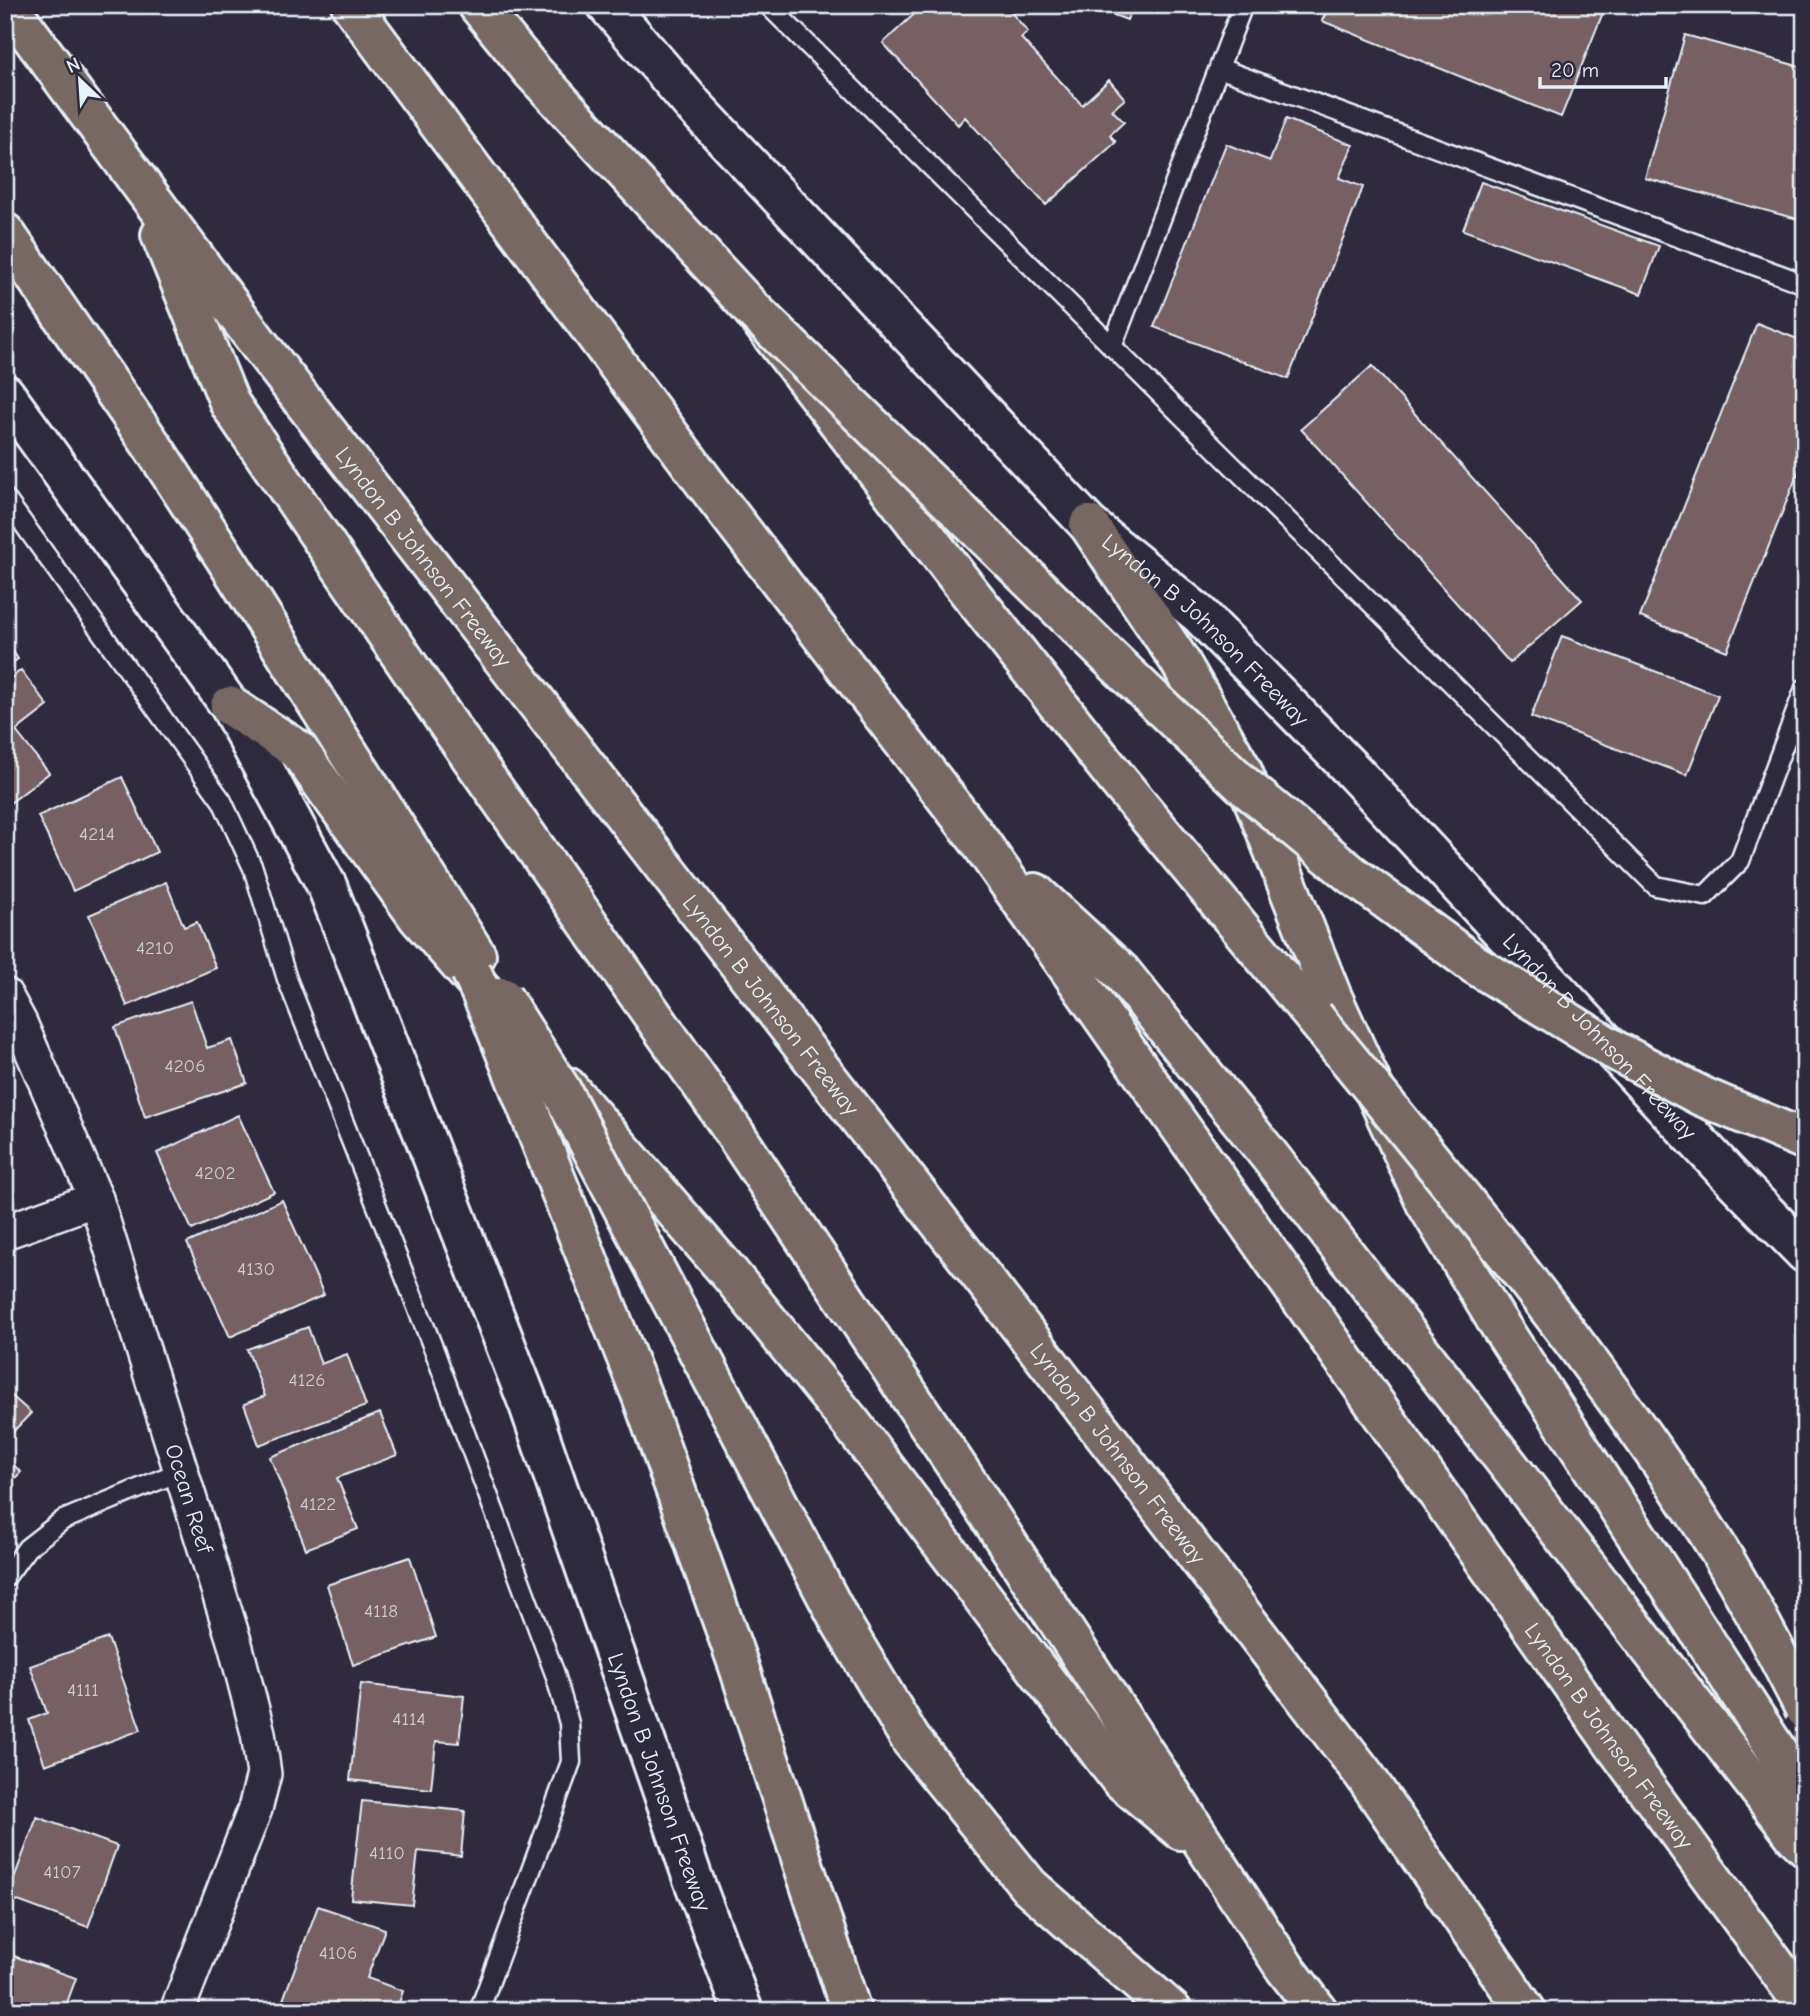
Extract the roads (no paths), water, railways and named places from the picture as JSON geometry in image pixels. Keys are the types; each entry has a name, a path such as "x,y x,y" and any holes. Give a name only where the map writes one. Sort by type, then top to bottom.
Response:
{"highway":[{"name":"Lyndon B Johnson Freeway","path":"8,5 258,343 1079,1402 1365,1776 1526,2011"},
{"name":"Lyndon B Johnson Freeway","path":"351,5 705,483 980,842 1616,1747 1805,2006"},
{"path":"478,5 533,71 751,308 1242,784 1351,874 1474,964 1614,1050 1701,1096 1805,1140"},
{"path":"141,184 230,404 450,727 711,1098 1286,1968 1318,2011"},
{"path":"5,233 155,450 427,876 477,968 561,1090 839,1619 911,1740 1029,1886 1172,2011"},
{"path":"751,308 1109,769 1462,1197 1613,1394 1722,1557 1749,1602 1805,1709"},
{"path":"1089,525 1179,660 1241,768 1332,997 1426,1203 1495,1318 1805,1794"},
{"path":"230,706 298,750 418,917 730,1274 851,1423 1120,1779 1214,1858"},
{"path":"980,842 1121,972 1268,1154 1805,1846"},
{"path":"477,968 490,1013 643,1399 738,1664 851,2011"}],"main road":[{"name":"Lyndon B Johnson Freeway","path":"607,5 693,105 1089,525 1199,614 1354,772 1724,1171 1805,1253"},
{"name":"Lyndon B Johnson Freeway","path":"5,394 230,706 327,886 529,1405 692,1876 743,2011"}],"street":[{"name":"Ocean Reef","path":"5,995 20,1023 96,1199 235,1644 258,1733 264,1774 255,1809 177,2011"},
{"path":"5,1232 96,1199"}],"lane":[{"path":"768,5 1656,886 1705,896 1740,861 1805,688"},
{"path":"1112,346 1243,5"},
{"path":"1219,68 1805,284"},
{"path":"5,498 222,801 253,868 287,979 434,1350 555,1674 569,1723 571,1762 479,2011"},
{"path":"5,1578 27,1548 62,1521 181,1471"}]}
